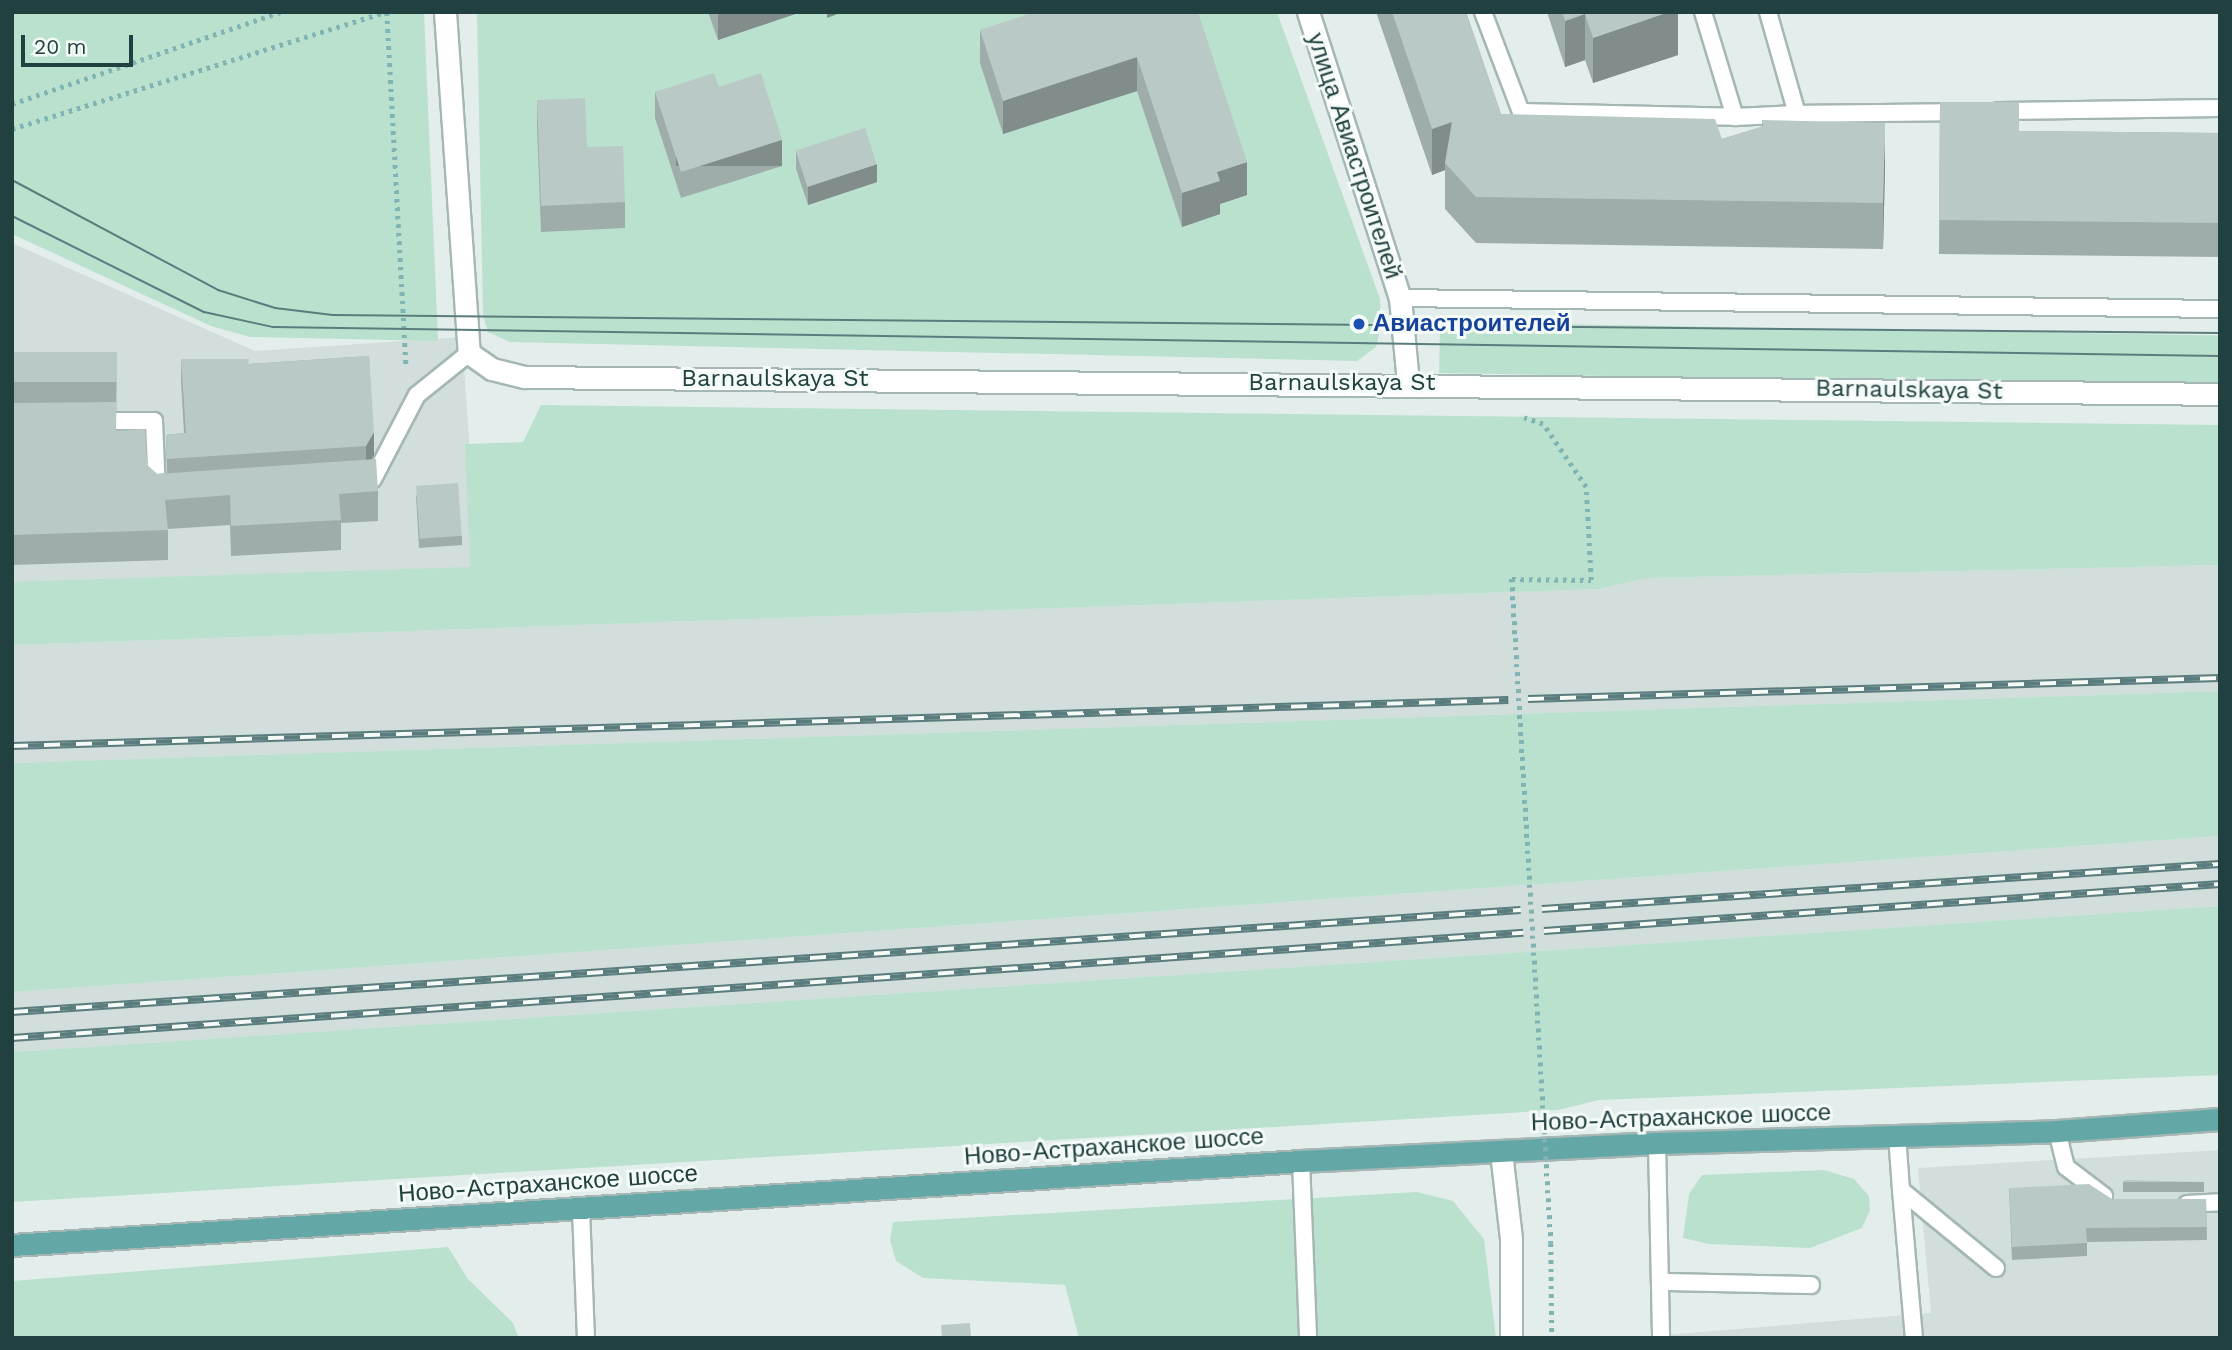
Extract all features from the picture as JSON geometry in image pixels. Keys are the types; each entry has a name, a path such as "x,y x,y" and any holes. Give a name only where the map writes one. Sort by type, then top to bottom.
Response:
{"main road":[{"name":"Ново-Астраханское шоссе","path":"17,1247 1301,1161 1657,1143 2057,1131 2220,1119"}],"street":[{"path":"445,12 470,353"},
{"name":"улица Авиастроителей","path":"1308,12 1400,298 1408,383"},
{"name":"Barnaulskaya St","path":"470,353 492,369 524,377 1408,383 2220,394"},
{"path":"1501,1152 1511,1239 1511,1338"}],"lane":[{"path":"1483,12 1521,112 1735,117 2220,108"},
{"path":"1703,12 1735,117"},
{"path":"1768,12 1797,114"},
{"path":"1400,298 2220,309"},
{"path":"346,481 373,479 417,395 470,353"},
{"path":"77,422 154,421 157,493 171,492"},
{"path":"2057,1131 2066,1167 2112,1202 2121,1203"},
{"path":"1898,1135 1914,1338"},
{"path":"1657,1143 1663,1282 1661,1338"},
{"path":"1301,1161 1308,1338"},
{"path":"1901,1190 1996,1268"},
{"path":"2168,1204 2220,1202"},
{"path":"581,1209 586,1338"},
{"path":"1663,1282 1811,1285"}],"path":[{"path":"12,104 281,12"},
{"path":"12,129 386,12 405,364 417,395"},
{"path":"1519,417 1543,424 1586,487 1591,580 1511,579 1551,1243 1552,1338"}],"shaded area":[{"path":"12,243 255,351 462,337 478,572 12,602"},
{"path":"2220,565 2220,691 12,763 12,645 1599,589 1647,578"},
{"path":"2220,836 2220,906 12,1052 12,992"},
{"path":"2220,1150 2220,1338 1628,1338 1931,1313 1918,1168"}],"green space":[{"path":"12,12 424,12 438,341 250,337 211,326 12,234"},
{"path":"477,12 1277,12 1380,299 1381,326 1376,347 1357,361 510,342 488,332 483,316"},
{"path":"1440,322 2220,336 2219,387 1439,373"},
{"path":"541,405 2220,425 2220,565 1647,578 1599,589 12,645 12,582 470,567 465,444 523,442"},
{"path":"2220,691 2220,836 12,992 12,763"},
{"path":"2220,906 2220,1075 1599,1100 1558,1110 12,1202 12,1052"},
{"path":"1824,1170 1854,1179 1869,1196 1870,1210 1862,1228 1810,1248 1709,1244 1683,1238 1689,1194 1702,1175"},
{"path":"1417,1192 1453,1201 1484,1239 1496,1338 1079,1338 1065,1285 923,1278 896,1261 890,1240 893,1222"},
{"path":"448,1247 468,1279 513,1323 519,1338 12,1338 12,1281"}],"building":[{"path":"1035,12 1198,12 1247,162 1217,172 1220,181 1182,193 1137,57 1003,101 980,30"},
{"path":"1392,12 1466,12 1501,114 1715,119 1722,139 1763,126 1762,120 1885,123 1883,203 1476,197 1445,163 1452,122 1432,129"},
{"path":"1562,12 1669,12 1593,38 1585,14 1565,21"},
{"path":"714,73 719,87 761,73 782,140 681,172 655,92"},
{"path":"585,98 587,147 623,146 625,202 541,206 537,100"},
{"path":"1940,102 2019,102 2019,131 2220,133 2220,223 1939,220"},
{"path":"865,128 877,164 807,187 796,151"},
{"path":"12,352 117,352 117,382 12,382"},
{"path":"369,356 374,432 366,446 167,459 166,435 186,433 181,359 249,359 248,364"},
{"path":"116,402 116,431 145,429 147,465 157,474 376,459 378,491 339,494 341,520 231,526 230,495 165,500 168,530 12,535 12,403"},
{"path":"458,483 462,536 420,539 416,486"},
{"path":"2125,1180 2204,1182 2123,1182"},
{"path":"2089,1184 2112,1199 2206,1199 2207,1227 2086,1228 2087,1243 2012,1247 2009,1188"},
{"path":"970,1323 971,1338 942,1338 941,1325"}],"tram line":[{"path":"12,180 218,290 275,308 333,315 2220,333"},
{"path":"12,216 204,312 273,327 2220,356"}],"railway":[{"path":"1528,699 2220,678"},
{"path":"12,746 1508,700"},
{"path":"1542,909 2220,864"},
{"path":"1544,931 2220,884"},
{"path":"12,1012 1521,910"},
{"path":"12,1038 1523,933"}],"place":[{"name":"Авиастроителей","path":"1359,324"}]}
